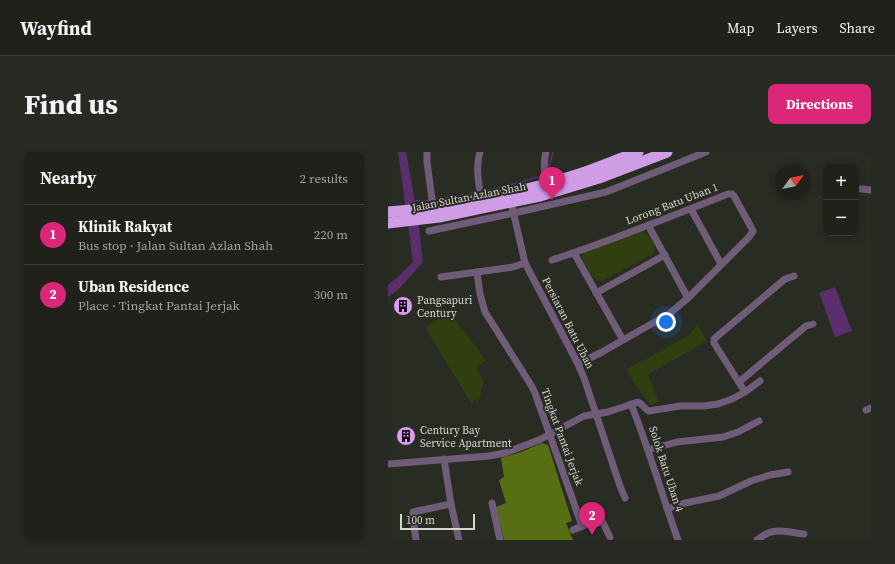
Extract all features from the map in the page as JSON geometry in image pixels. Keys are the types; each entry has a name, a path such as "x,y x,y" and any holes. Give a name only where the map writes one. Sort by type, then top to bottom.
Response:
{"highway":[{"name":"Jalan Sultan Azlan Shah","path":"420,214 432,202 481,199 514,193 545,177 586,172 638,152"},
{"name":"Jalan Sultan Azlan Shah","path":"388,223 395,215 420,214 439,217 512,208 540,196 584,183 667,152"}],"street":[{"path":"427,152 432,202"},
{"path":"480,152 478,169 481,199"},
{"path":"545,177 544,159 546,152"},
{"path":"429,231 512,208 606,192 706,152"},
{"path":"861,189 871,190"},
{"name":"Lorong Batu Uban 1","path":"552,260 728,194 732,194 734,196 753,232 688,298 675,309 663,318 578,364"},
{"name":"Persiaran Batu Uban","path":"512,208 525,263 578,364 625,498"},
{"path":"690,209 721,264"},
{"path":"648,225 688,298"},
{"path":"574,253 622,340"},
{"path":"596,293 665,256"},
{"path":"441,277 513,267 525,263"},
{"name":"Tingkat Pantai Jerjak","path":"477,272 480,294 485,312 531,385 582,526"},
{"path":"745,392 714,343 714,339 785,279 794,276"},
{"path":"739,382 806,326 813,324"},
{"path":"388,464 497,454 517,449 549,436 584,416 608,412 638,402 649,411 680,406 713,405 732,399 760,381"},
{"name":"Solok Batu Uban 4","path":"631,404 678,540"},
{"path":"648,450 677,442 723,437 738,432 759,421"},
{"path":"444,460 458,540"},
{"path":"667,509 689,502 719,496 751,481 770,475 788,472"},
{"path":"492,503 500,540"},
{"path":"416,540 412,518 413,512 451,504"},
{"path":"573,530 601,519 610,537"},
{"path":"757,540 771,532 777,531 804,534"}],"green space":[{"path":"640,232 649,235 655,246 653,254 602,281 594,279 582,259 583,253"},
{"path":"450,313 486,360 476,367 484,381 479,400 474,399 472,404 425,327"},
{"path":"697,325 707,341 648,375 659,402 650,405 634,383 627,369 688,336"},
{"path":"542,443 548,445 572,521 566,523 573,540 504,540 496,507 506,503 499,480 504,477 501,458 521,452"}],"shaded area":[{"path":"398,152 406,152 418,220 423,262 400,288 388,297 388,285 413,262"},
{"path":"835,287 852,331 835,337 819,293"}],"waterway":[{"path":"548,169 553,152"},
{"path":"485,190 542,176"},
{"path":"434,199 470,194 474,191"},
{"path":"414,201 430,200"}],"place":[{"name":"Klinik Rakyat","path":"552,200"},
{"name":"Pangsapuri Century","path":"403,306"},
{"name":"Century Bay Service Apartment","path":"406,436"},
{"name":"Uban Residence","path":"592,535"}]}
